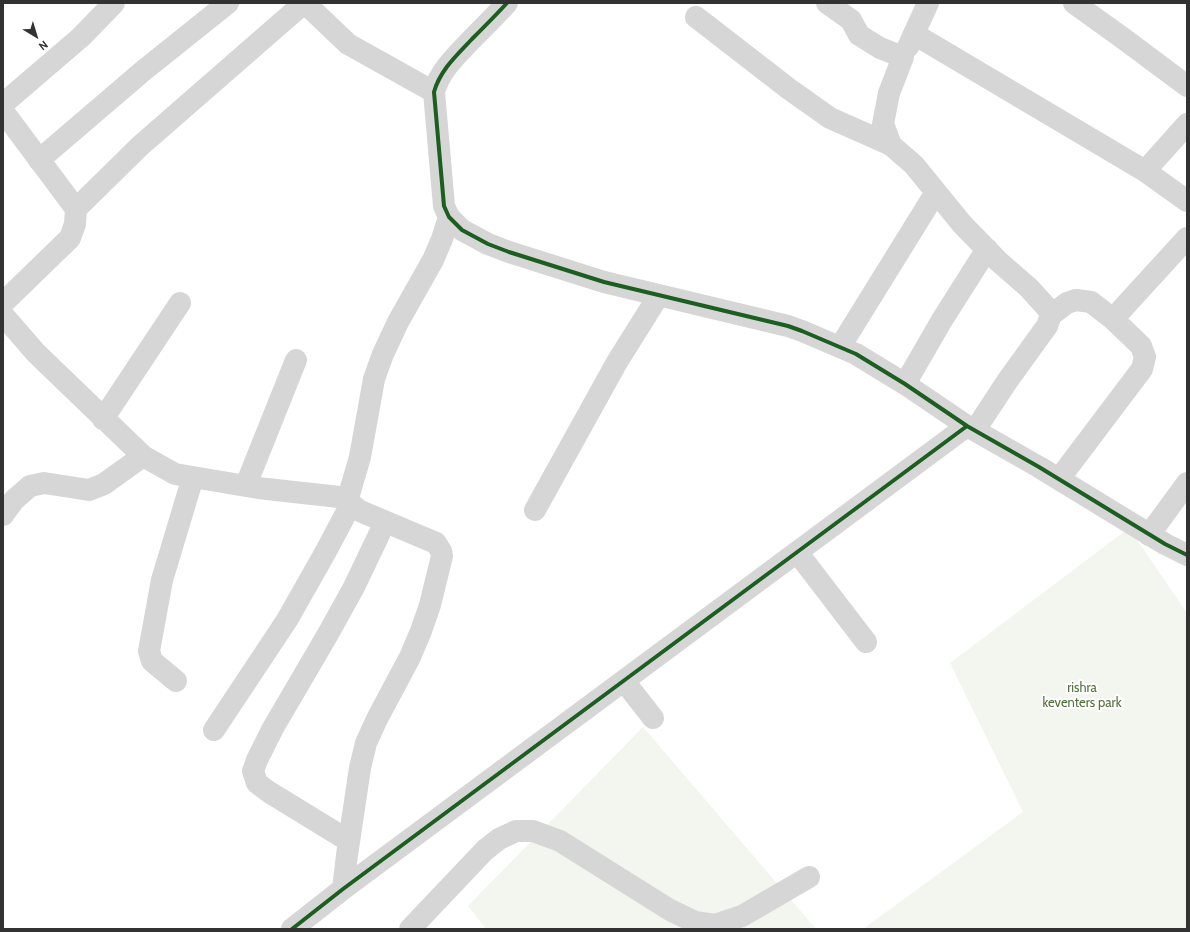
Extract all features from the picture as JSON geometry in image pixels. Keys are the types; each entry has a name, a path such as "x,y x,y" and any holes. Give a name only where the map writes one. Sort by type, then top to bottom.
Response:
{"street":[{"path":"3,104 81,37 114,3"},
{"path":"39,160 143,71 228,3"},
{"path":"76,209 140,146 304,3 348,44 434,92"},
{"path":"507,3 442,72 434,92 444,206 449,217 462,230 495,247 604,282 788,326 856,354 905,384 971,428 1176,550 1187,555"},
{"path":"827,3 851,20 858,36 880,48 903,57"},
{"path":"891,145 883,124 889,93 903,57 928,3"},
{"path":"1086,6 1187,86"},
{"path":"696,16 789,89 830,118 891,145 914,165 962,224 1029,288 1048,309 1051,315"},
{"path":"914,34 1145,171 1187,200"},
{"path":"3,111 76,209 75,224 70,238 3,303"},
{"path":"1145,171 1187,124"},
{"path":"840,347 936,192"},
{"path":"214,730 287,620 326,553 349,501 360,457 374,379 383,354 398,322 432,260 442,238 449,217"},
{"path":"1113,319 1187,238"},
{"path":"905,384 942,320 987,249"},
{"path":"534,510 617,362 659,295"},
{"path":"292,929 797,552 971,428 1047,326 1051,315 1067,303 1076,300 1091,302 1113,319 1141,346 1145,357 1144,364 1142,369 1059,479"},
{"path":"103,419 180,303"},
{"path":"7,327 143,456 175,474 349,501 360,511 436,543 441,551 442,562 430,605 416,644 366,743 360,768 343,890"},
{"path":"246,485 296,360"},
{"path":"3,515 14,500 30,486 44,483 89,490 104,484 143,456"},
{"path":"176,682 152,661 148,651 162,580 193,477"},
{"path":"1149,534 1187,484"},
{"path":"349,841 269,792 257,783 253,771 272,728 354,587 385,522"},
{"path":"797,552 866,642"},
{"path":"624,681 653,718"},
{"path":"410,929 485,850 499,839 516,831 533,831 560,840 670,910 695,922 715,925 742,916 809,877"}],"green space":[{"name":"rishra keventers park","path":"1129,528 1187,613 1187,929 863,929 1023,812 950,663"},
{"path":"643,727 816,929 486,929 468,906"}],"cycle path":[{"path":"507,3 450,63 440,77 434,92 444,206 449,217 462,230 488,244 509,252 604,282 788,326 856,354 905,384 967,426 1039,467 1165,544 1187,555"},
{"path":"292,929 343,889 967,426"}]}
